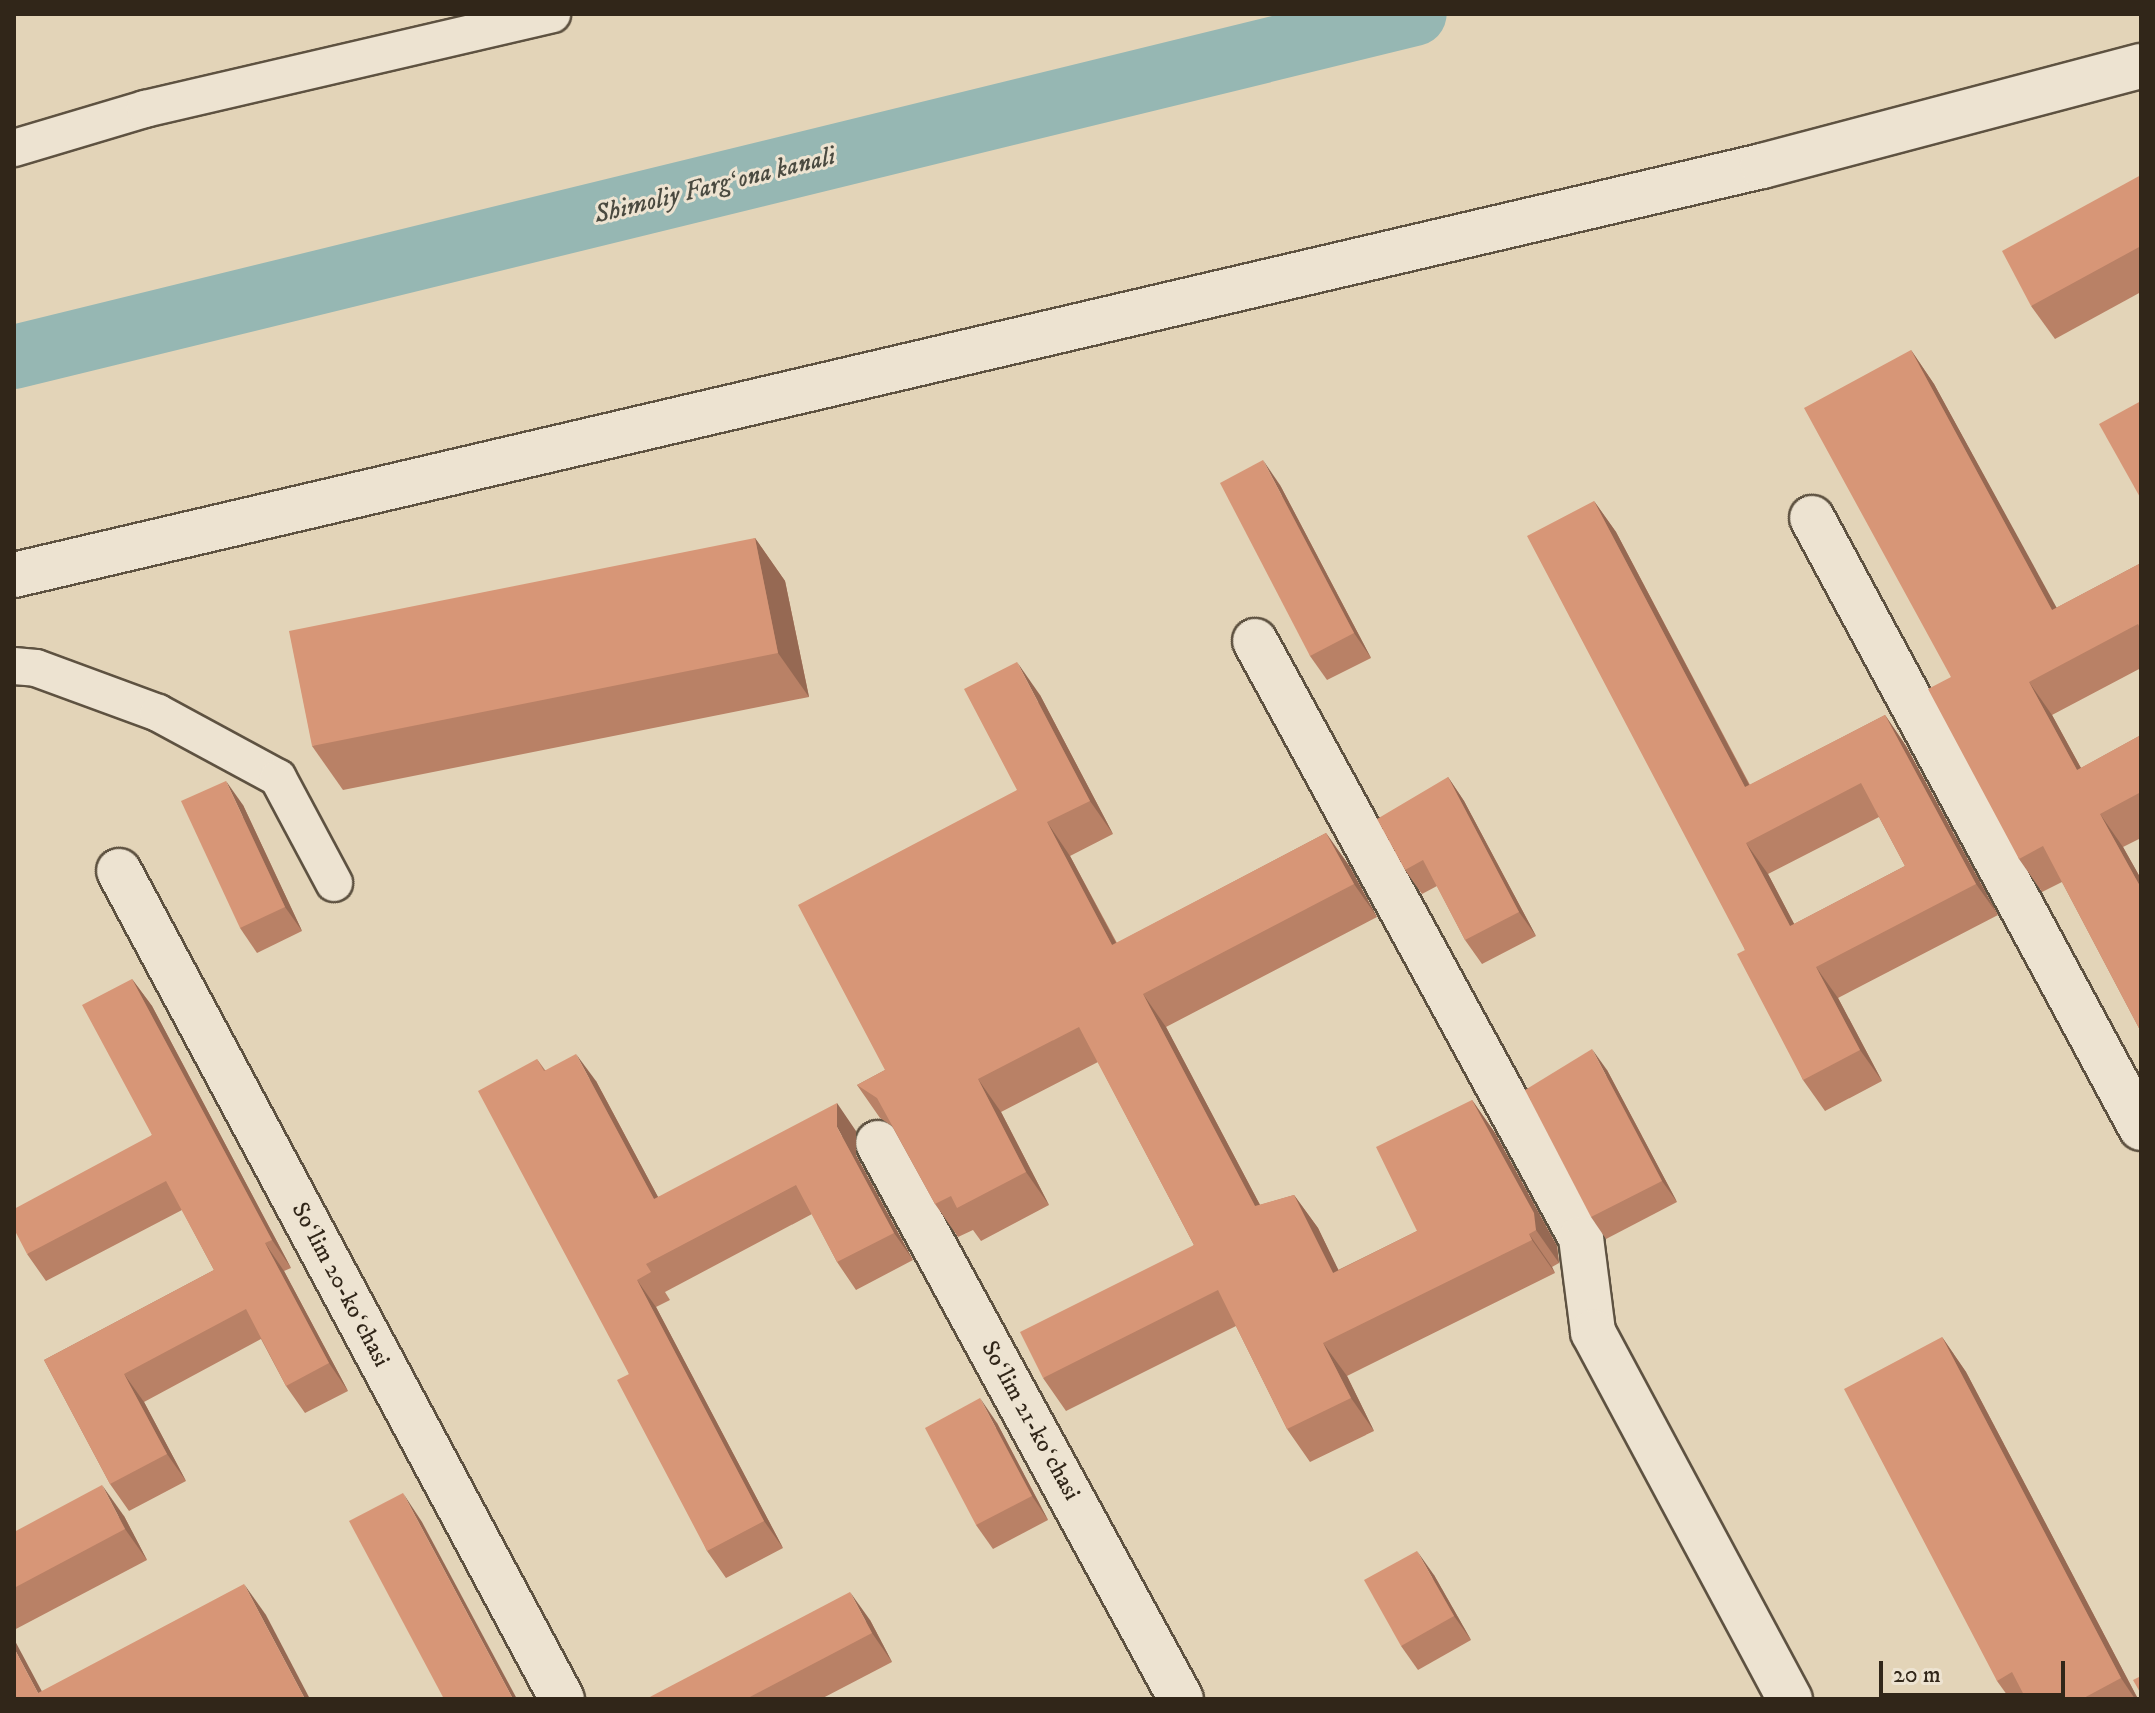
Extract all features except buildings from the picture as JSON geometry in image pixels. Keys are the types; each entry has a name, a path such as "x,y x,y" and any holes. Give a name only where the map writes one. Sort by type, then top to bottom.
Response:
{"street":[{"path":"14,575 1762,166 2141,66"},
{"path":"1812,518 2141,1128"},
{"path":"1255,641 1581,1238 1593,1332 1790,1699"},
{"name":"Soʻlim 20-koʻchasi","path":"119,871 562,1699"},
{"name":"Soʻlim 21-koʻchasi","path":"878,1143 1181,1699"}],"lane":[{"path":"14,148 145,109 552,14"},
{"path":"14,666 36,668 158,713 278,778 334,883"}],"waterway":[{"name":"Shimoliy Fargʻona kanali","path":"14,357 1415,14"}]}
